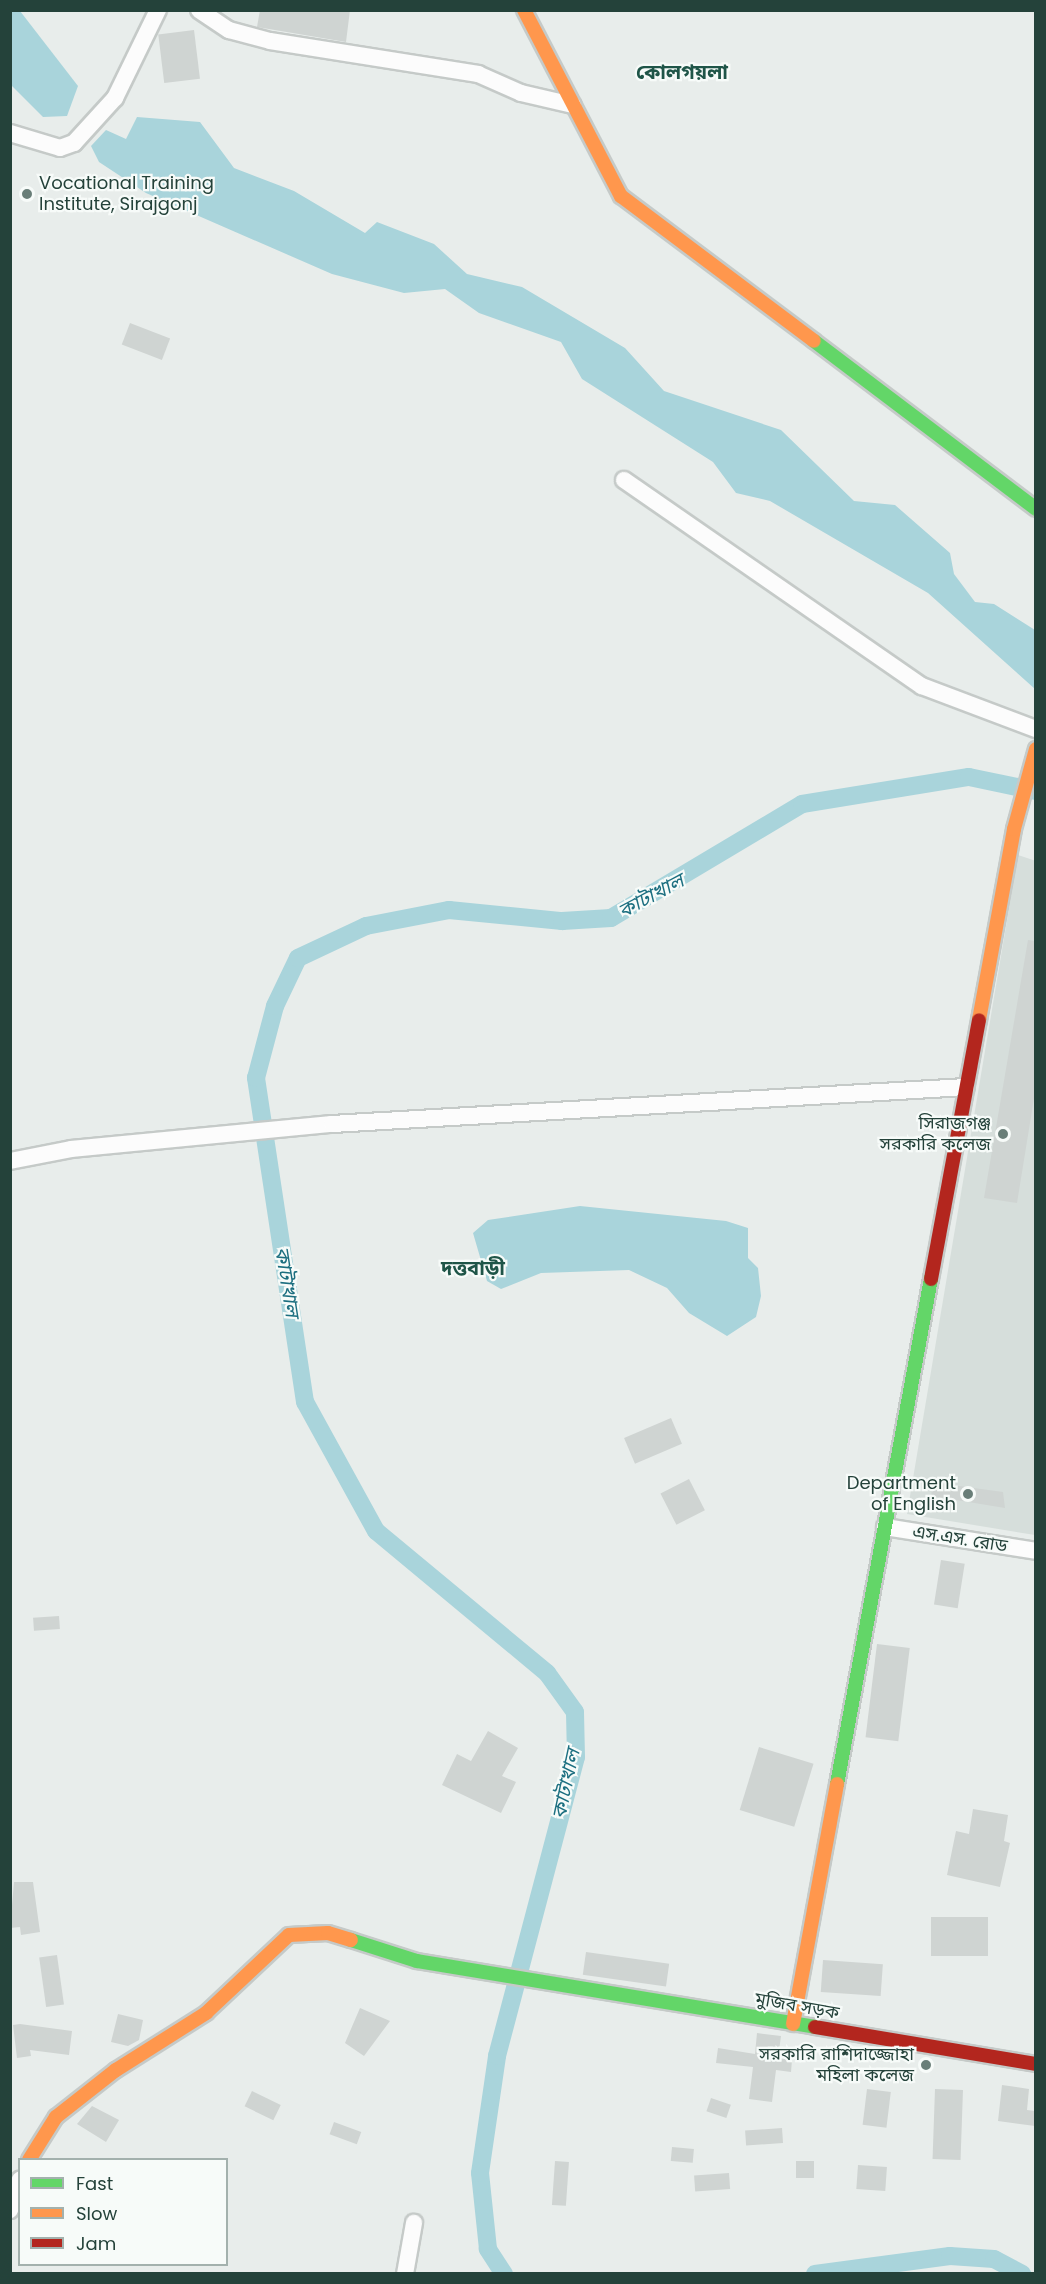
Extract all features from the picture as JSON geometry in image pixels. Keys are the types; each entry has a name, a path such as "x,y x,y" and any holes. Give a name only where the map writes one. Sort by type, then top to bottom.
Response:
{"street":[{"path":"10,133 60,148 74,143 115,98 158,10"},
{"path":"199,10 229,30 270,41 478,74 521,93 573,105"},
{"path":"524,10 621,196 1035,509"},
{"path":"624,480 922,686 1035,729"},
{"path":"793,2024 1014,829 1035,749"},
{"path":"10,1161 191,1136 332,1124 966,1087"},
{"name":"এস.এস. রোড","path":"885,1527 1035,1551"},
{"name":"মুজিব সড়ক","path":"30,2158 56,2117 116,2070 206,2013 289,1935 328,1933 417,1961 1035,2064"},
{"path":"10,2210 18,2186"},
{"path":"405,2274 414,2223"}],"shaded area":[{"name":"সিরাজগঞ্জ সরকারি কলেজ","path":"1018,855 1036,861 1035,1535 907,1514"}],"water":[{"path":"10,11 20,11 78,86 67,116 43,117 11,85"},
{"path":"137,117 200,122 234,168 294,191 365,233 377,222 434,244 467,274 522,287 625,348 664,391 781,430 854,501 895,505 950,553 954,574 975,602 994,604 1035,630 1035,689 928,593 770,501 736,493 713,462 582,379 561,342 479,313 445,289 404,293 332,274 146,193 99,162 91,146 106,130 126,139"},
{"path":"580,1206 726,1221 748,1228 748,1258 758,1268 761,1296 756,1317 727,1336 689,1313 667,1288 629,1270 541,1273 501,1289 487,1281 473,1233 488,1220"}],"building":[{"path":"260,10 350,10 346,42 257,27"},
{"path":"194,30 200,79 164,83 158,34"},
{"path":"130,323 170,338 162,360 122,344"},
{"path":"1028,940 1035,941 1035,1092 1017,1203 984,1198"},
{"path":"671,1418 682,1444 635,1464 624,1438"},
{"path":"689,1479 705,1510 676,1525 660,1494"},
{"name":"Department of English","path":"930,1482 1003,1492 1005,1508 932,1496"},
{"path":"941,1560 965,1564 958,1608 934,1604"},
{"path":"59,1616 60,1629 34,1631 33,1618"},
{"path":"877,1644 910,1648 898,1741 866,1737"},
{"path":"488,1731 518,1748 502,1776 516,1782 501,1813 442,1785 457,1754 471,1761"},
{"path":"759,1747 814,1764 794,1827 740,1810"},
{"path":"973,1809 1008,1815 1004,1841 1010,1843 1000,1887 947,1875 956,1831 969,1834"},
{"path":"14,1882 33,1882 40,1932 21,1935 20,1927 10,1928"},
{"path":"931,1917 988,1917 988,1956 931,1956"},
{"path":"586,1952 669,1964 666,1986 583,1975"},
{"path":"57,1955 64,2005 46,2007 39,1958"},
{"path":"823,1960 883,1964 881,1996 821,1992"},
{"path":"360,2008 390,2021 364,2056 345,2043"},
{"path":"118,2014 143,2020 139,2040 128,2046 111,2042"},
{"path":"13,2025 72,2031 69,2055 30,2050 31,2056 17,2058"},
{"path":"757,2033 781,2036 778,2058 792,2060 791,2072 776,2070 772,2102 749,2099 753,2067 716,2063 718,2048 755,2054"},
{"path":"1002,2085 1029,2089 1027,2110 1035,2111 1035,2126 998,2121"},
{"path":"867,2089 891,2092 886,2128 863,2125"},
{"path":"935,2089 963,2090 961,2160 933,2159"},
{"path":"252,2091 281,2105 273,2120 245,2106"},
{"path":"711,2098 731,2105 726,2118 706,2111"},
{"path":"92,2106 119,2120 106,2142 77,2124"},
{"path":"334,2122 361,2132 357,2144 330,2134"},
{"path":"782,2128 783,2143 746,2146 745,2131"},
{"path":"672,2147 694,2149 693,2163 671,2161"},
{"path":"555,2161 569,2162 566,2206 552,2205"},
{"path":"796,2161 814,2161 814,2178 796,2178"},
{"path":"858,2165 887,2167 885,2191 856,2189"},
{"path":"729,2173 730,2189 695,2191 694,2175"}],"waterway":[{"name":"কাটাখাল","path":"504,2274 488,2249 480,2173 497,2056 576,1757 575,1712 547,1673 376,1531 305,1402 256,1078 275,1006 298,958 366,926 449,910 562,921 611,918 802,804 969,777 1036,791"},
{"name":"কাটাখাল","path":"815,2274 950,2256 994,2259 1022,2274"}],"traffic: fast":[{"path":"814,341 1036,509"},
{"path":"837,1784 931,1279"},
{"path":"351,1940 417,1961 815,2027"}],"traffic: slow":[{"path":"524,10 621,196 814,341"},
{"path":"979,1020 1014,829 1036,749"},
{"path":"793,2024 837,1784"},
{"path":"30,2158 56,2117 116,2070 206,2013 289,1935 328,1933 351,1940"}],"traffic: jam":[{"path":"931,1279 979,1020"},
{"path":"815,2027 1036,2064"}],"place":[{"name":"Vocational Training Institute, Sirajgonj","path":"27,194"},
{"name":"সিরাজগঞ্জ সরকারি কলেজ","path":"1003,1134"},
{"name":"Department of English","path":"968,1494"},
{"name":"সরকারি রাশিদাজ্জোহা মহিলা কলেজ","path":"926,2065"}],"district":[{"name":"কোলগয়লা","path":"682,72"},
{"name":"দত্তবাড়ী","path":"473,1268"}]}
